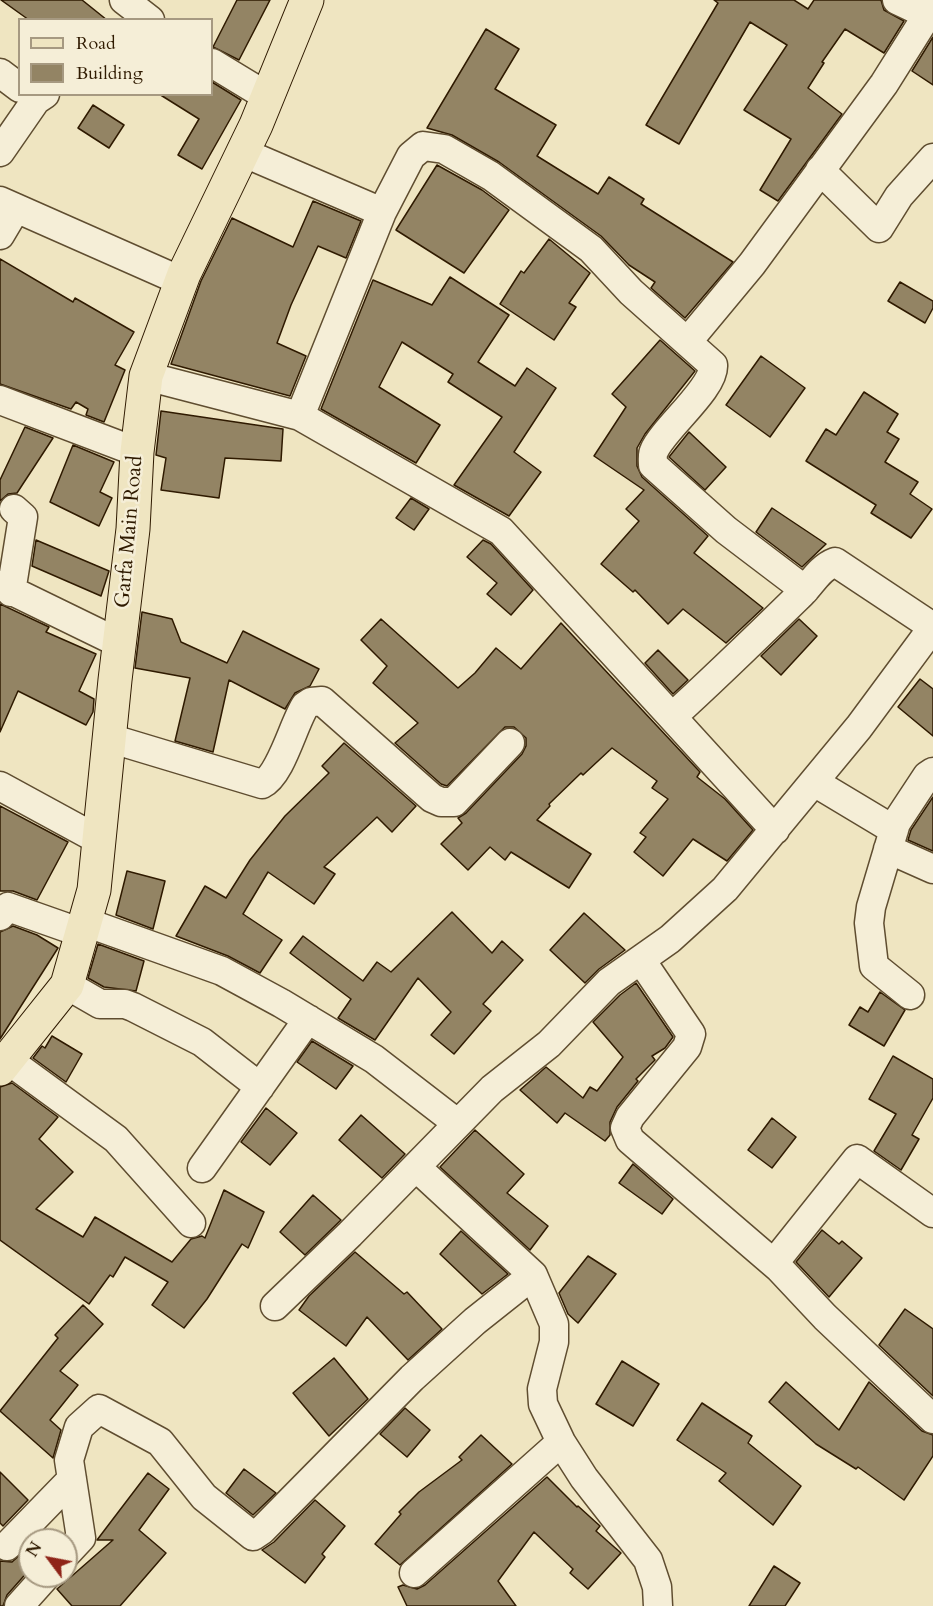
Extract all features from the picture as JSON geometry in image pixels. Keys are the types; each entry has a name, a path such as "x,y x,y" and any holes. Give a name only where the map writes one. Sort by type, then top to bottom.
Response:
{"main road":[{"name":"Garfa Main Road","path":"3,1064 67,985 94,890 119,644 134,529 137,452 146,376 181,281 268,97 307,0"}],"street":[{"path":"109,18 122,0 147,18"},
{"path":"688,341 752,264 884,84 930,13 897,0"},
{"path":"213,64 268,97"},
{"path":"0,72 18,84"},
{"path":"0,152 31,96"},
{"path":"300,416 382,212 411,156 423,146 444,149 491,177 591,249 631,292 713,365 713,370 703,388 653,451 653,465 726,530 805,590"},
{"path":"242,152 382,212"},
{"path":"820,170 879,228 899,196 933,158"},
{"path":"0,235 8,205 181,281"},
{"path":"146,376 300,416 501,531 775,830"},
{"path":"0,400 137,452"},
{"path":"14,509 22,517 5,589 119,644"},
{"path":"275,1306 492,1089 549,1044 609,982 670,939 725,889 859,727 933,627 835,562 825,566 805,590 730,665 672,717"},
{"path":"109,738 262,784 268,781 276,768 305,706 311,702 322,701 432,798 441,802 454,802 510,743"},
{"path":"909,995 874,966 870,934 871,907 896,823 927,776 933,772"},
{"path":"814,782 933,869"},
{"path":"0,786 99,840"},
{"path":"0,916 8,907 84,927 222,971 374,1059 457,1123"},
{"path":"641,960 691,1034 690,1041 630,1117 625,1128 630,1140 774,1263 825,1317 933,1419"},
{"path":"67,985 100,1004 125,1004 134,1007 202,1042 260,1087"},
{"path":"202,1168 308,1019"},
{"path":"3,1064 116,1139 191,1223"},
{"path":"774,1263 857,1159 933,1213"},
{"path":"416,1167 533,1275 554,1324 554,1342 542,1389 543,1404 561,1442 584,1478 648,1560 657,1587 658,1606"},
{"path":"78,1542 81,1539 69,1460 79,1427 99,1409 160,1442 204,1497 253,1536 320,1473 412,1378 475,1321 533,1275"},
{"path":"414,1573 561,1442"},
{"path":"7,1546 72,1479"},
{"path":"19,1606 35,1588"}],"building":[{"path":"1,0 82,0 104,18 26,18"},
{"path":"237,0 270,0 239,60 213,47"},
{"path":"714,0 794,0 808,9 814,0 881,0 884,10 904,21 884,53 845,29 822,62 824,63 808,88 842,114 778,201 760,190 791,139 744,110 787,45 750,22 679,144 646,125 718,3"},
{"path":"486,29 519,49 495,89 556,125 537,156 598,194 609,177 644,199 641,204 733,262 685,318 651,288 655,282 629,265 601,236 499,162 452,135 427,128"},
{"path":"933,37 933,85 912,71"},
{"path":"213,83 241,100 202,169 178,155 199,119 162,96 213,96"},
{"path":"93,105 124,125 109,148 78,128"},
{"path":"437,165 482,190 509,210 464,273 396,230"},
{"path":"313,201 361,221 346,258 318,246 291,305 277,343 306,356 290,396 171,364 201,281 232,218 293,247"},
{"path":"549,239 590,273 569,303 576,307 554,340 500,304 521,271 524,273"},
{"path":"0,259 73,302 75,298 134,332 115,365 125,370 104,422 86,415 88,409 76,402 71,409 0,384"},
{"path":"450,277 509,315 478,362 515,386 527,368 556,388 514,452 541,472 509,516 454,485 502,417 448,382 453,374 402,342 379,387 440,425 416,463 321,409 373,280 432,305"},
{"path":"900,282 933,301 933,308 925,323 888,301"},
{"path":"660,340 695,371 645,434 637,448 637,466 642,477 708,536 694,553 763,608 726,643 683,609 668,624 635,590 633,592 601,564 639,521 626,509 644,490 594,456 626,407 612,394"},
{"path":"761,356 805,388 770,437 726,405"},
{"path":"864,392 898,414 887,432 899,439 885,462 918,482 910,494 932,509 911,538 871,513 876,505 806,461 826,429 836,435"},
{"path":"161,411 283,429 281,461 225,458 219,498 161,490 166,458 156,455"},
{"path":"25,427 53,438 17,493 8,494 0,501 0,480"},
{"path":"689,432 726,467 705,490 669,457"},
{"path":"73,445 114,462 100,492 112,498 99,526 50,502"},
{"path":"411,498 429,509 414,530 396,518"},
{"path":"772,508 826,544 802,567 756,532"},
{"path":"36,540 109,571 101,596 32,566"},
{"path":"483,540 491,544 533,590 511,615 487,594 497,583 467,557"},
{"path":"0,604 49,627 46,632 96,654 79,691 94,699 93,712 86,725 18,691 0,732"},
{"path":"142,612 172,619 181,642 227,663 243,631 319,669 310,686 295,693 285,709 229,680 213,752 175,741 190,678 135,668"},
{"path":"381,619 458,688 475,673 496,648 521,669 561,623 700,772 697,777 725,799 753,830 727,861 693,839 663,876 634,852 646,837 640,833 668,799 652,788 657,781 612,748 583,775 581,773 549,804 550,806 537,820 591,854 569,888 511,852 505,860 490,847 468,870 441,844 462,823 458,818 466,813 522,754 526,746 526,738 514,727 505,727 447,786 441,784 395,743 418,723 373,683 387,666 361,640"},
{"path":"799,619 817,636 781,675 761,656"},
{"path":"658,650 688,680 673,694 645,663"},
{"path":"920,679 933,689 933,736 898,707"},
{"path":"344,743 416,806 392,832 377,817 324,867 335,874 314,904 268,872 243,914 282,940 260,973 228,956 176,936 205,886 226,898 250,860 285,816 329,773 322,766"},
{"path":"933,797 933,851 908,840 911,830"},
{"path":"0,806 68,842 37,900 13,891 0,891"},
{"path":"127,871 165,881 153,929 116,915"},
{"path":"452,912 492,953 502,941 523,960 483,1004 491,1011 454,1054 431,1035 451,1012 418,978 375,1040 338,1018 351,999 290,953 303,936 363,981 377,962 391,972"},
{"path":"584,913 625,950 599,969 585,983 550,950"},
{"path":"13,926 37,935 58,948 0,1039 0,932"},
{"path":"98,944 144,961 136,991 104,987 88,978"},
{"path":"636,983 673,1037 665,1048 652,1056 655,1060 636,1079 638,1081 617,1107 610,1122 610,1135 605,1141 565,1113 557,1123 520,1090 546,1067 583,1098 590,1087 597,1091 623,1057 593,1022 620,995"},
{"path":"880,992 905,1010 884,1046 849,1025 860,1007 868,1012"},
{"path":"52,1036 82,1054 66,1082 33,1058 42,1046 45,1048"},
{"path":"312,1041 353,1066 336,1089 297,1062"},
{"path":"893,1056 933,1079 933,1098 912,1135 919,1139 901,1170 874,1151 896,1114 869,1099"},
{"path":"12,1083 58,1117 39,1139 73,1172 36,1209 83,1237 95,1217 172,1262 191,1239 202,1236 205,1238 224,1190 264,1212 248,1248 242,1244 207,1299 184,1328 152,1305 168,1282 125,1257 113,1277 110,1275 89,1304 0,1240 0,1087"},
{"path":"266,1108 297,1133 270,1165 241,1142"},
{"path":"361,1115 405,1154 382,1178 339,1140"},
{"path":"772,1118 796,1137 772,1168 748,1150"},
{"path":"475,1130 524,1174 507,1193 548,1226 530,1250 440,1167"},
{"path":"633,1164 673,1199 662,1214 619,1183"},
{"path":"313,1195 341,1220 305,1255 280,1232"},
{"path":"822,1230 839,1244 842,1241 862,1258 829,1297 796,1262"},
{"path":"461,1231 508,1274 482,1294 440,1254"},
{"path":"355,1252 404,1294 407,1292 442,1329 408,1360 367,1317 346,1346 299,1310 309,1296"},
{"path":"588,1256 616,1274 578,1323 568,1314 559,1293"},
{"path":"83,1305 103,1324 60,1371 78,1385 50,1420 61,1430 53,1458 0,1411 58,1338 55,1335"},
{"path":"905,1309 933,1329 933,1396 879,1345"},
{"path":"334,1358 368,1399 329,1436 293,1393"},
{"path":"622,1361 659,1384 633,1426 596,1404"},
{"path":"786,1382 839,1430 869,1382 922,1431 933,1435 933,1456 904,1500 858,1467 856,1469 816,1444 769,1402"},
{"path":"702,1403 752,1436 748,1443 801,1486 773,1525 719,1481 726,1473 677,1440"},
{"path":"405,1408 430,1430 407,1457 380,1434"},
{"path":"481,1435 512,1464 400,1565 375,1544 401,1514 399,1512 419,1492 462,1460 459,1457"},
{"path":"244,1469 276,1493 253,1515 226,1493"},
{"path":"0,1472 28,1500 3,1526 0,1523"},
{"path":"148,1473 169,1489 139,1530 166,1553 120,1606 72,1606 57,1589 78,1588 78,1571 113,1540 97,1540"},
{"path":"547,1477 600,1526 596,1531 621,1553 588,1589 570,1573 573,1569 534,1532 498,1581 516,1606 407,1606 398,1587 403,1585 417,1589 425,1585"},
{"path":"315,1500 345,1526 322,1554 325,1557 305,1583 262,1550 274,1542"},
{"path":"18,1557 18,1583 7,1595 3,1606 0,1606 0,1561 12,1562"},
{"path":"774,1566 800,1583 785,1606 749,1606"}]}
